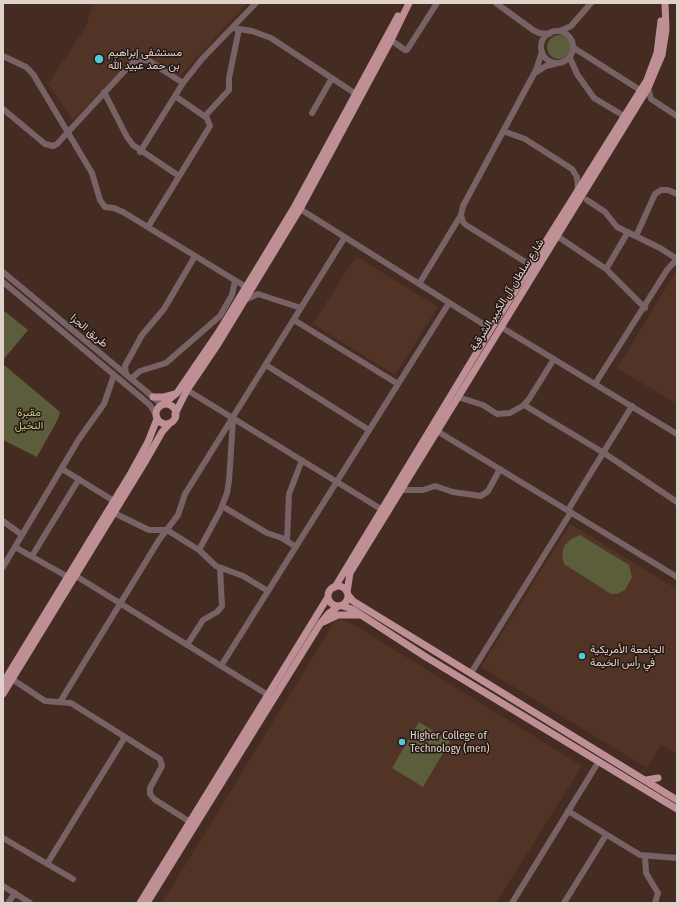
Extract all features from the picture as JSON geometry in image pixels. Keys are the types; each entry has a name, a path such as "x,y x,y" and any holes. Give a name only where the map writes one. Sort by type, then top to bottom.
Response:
{"main road":[{"path":"3,683 114,501 148,442 157,409 177,393 246,287 295,206 404,3"},
{"path":"3,694 162,432 173,420 187,390 245,300 300,209 391,40 409,3"},
{"name":"شارع سلطان آل الكبير الشرقية","path":"335,587 381,509 647,80 657,53 661,29 660,3"},
{"name":"شارع سلطان آل الكبير الشرقية","path":"347,594 350,573 648,88 662,55 666,30 665,3"},
{"path":"153,397 164,397 177,393"},
{"path":"162,406 172,407 175,414"},
{"path":"156,417 163,424 170,423"},
{"path":"140,903 328,597 330,590 335,587 342,587 353,601 677,800"},
{"path":"147,903 320,624 329,613 346,601 347,594"},
{"path":"328,597 330,603 360,615 426,657 677,809"},
{"path":"320,624 338,615 360,615"},
{"path":"646,780 658,778"}],"street":[{"path":"140,152 183,83 256,3"},
{"path":"391,40 407,50 437,3"},
{"path":"496,3 533,30 539,33 549,34 567,28 575,22 591,3"},
{"path":"575,22 570,58 577,74 594,98 624,116"},
{"path":"232,28 259,33 271,38 356,94"},
{"path":"205,116 229,90 229,78 239,29"},
{"path":"419,284 461,215 463,206 532,77 542,52 541,44 533,30"},
{"path":"558,31 564,33 573,45 640,90"},
{"path":"541,44 549,34"},
{"path":"542,52 550,62 556,64"},
{"path":"3,56 29,70 92,173 100,200 105,207 118,209 246,287"},
{"path":"532,77 541,68 561,63 570,58"},
{"path":"3,109 49,146 57,144 104,92 130,65 138,59 149,61 183,83"},
{"path":"312,113 332,78"},
{"path":"648,88 651,99 677,116"},
{"path":"104,92 127,137 140,152 179,176"},
{"path":"148,227 210,129 209,120 205,116 175,96"},
{"path":"640,102 651,99"},
{"path":"503,132 525,139 572,169 577,177 578,190"},
{"path":"636,236 655,194 661,190 668,190 677,194"},
{"path":"587,200 605,212 617,227 677,259 667,270 596,384"},
{"path":"300,209 492,329"},
{"path":"461,215 463,222 466,225 532,266"},
{"path":"606,269 628,232"},
{"path":"557,236 606,269 644,308"},
{"path":"60,702 159,540 178,515 185,494 345,237"},
{"path":"126,375 125,366 146,329 164,309 194,256"},
{"name":"طريق الجزا","path":"3,272 162,406"},
{"path":"131,380 140,371 166,363 220,316 232,295 235,281"},
{"name":"طريق الجزا","path":"3,282 150,405 156,417"},
{"path":"254,284 258,294"},
{"path":"245,300 258,294 301,308"},
{"path":"222,666 449,302"},
{"path":"30,305 59,327 63,328 63,322"},
{"path":"294,320 398,384"},
{"path":"501,326 632,406 676,431"},
{"path":"458,397 483,405 497,414 510,413 524,405 554,359"},
{"path":"266,365 370,430"},
{"path":"117,368 125,366"},
{"path":"3,567 79,439 104,404 114,375"},
{"path":"187,390 381,509"},
{"path":"524,405 604,453 677,502"},
{"path":"471,674 566,519 569,511 632,406"},
{"path":"199,550 222,506 229,481 233,418"},
{"path":"437,431 677,577"},
{"path":"287,541 288,494 292,480 302,460"},
{"path":"62,469 114,501"},
{"path":"400,490 423,490 435,486 458,493 481,496 488,491 500,469"},
{"path":"32,556 79,479"},
{"path":"551,500 565,512 566,519"},
{"path":"222,506 267,533 287,541 296,547"},
{"path":"114,513 149,530 167,530 199,550 220,568 243,576 268,592"},
{"path":"566,519 576,519 596,528"},
{"path":"3,522 22,535"},
{"path":"15,547 68,577"},
{"path":"187,645 202,620 217,612 222,606 220,568"},
{"path":"76,576 268,695"},
{"path":"12,679 45,701 71,703 160,759 162,763 161,768 150,788 152,797 190,822"},
{"path":"47,864 125,737"},
{"path":"512,903 599,761"},
{"path":"568,811 606,835 645,856 677,858"},
{"path":"564,903 606,835"},
{"path":"3,838 73,878"},
{"path":"645,856 646,873 658,893 655,903"},
{"path":"3,886 30,903"},
{"path":"8,903 15,893"}],"shaded area":[{"name":"مستشفى إبراهيم بن حمد عبيد الله","path":"93,3 247,3 180,76 157,63 139,56 128,64 73,120 48,84 86,27"},
{"path":"356,256 438,307 395,375 313,324"},
{"path":"677,270 677,404 617,368"},
{"name":"الجامعة الأمريكية في رأس الخيمة","path":"570,524 677,589 677,754 661,745 647,768 481,667"},
{"name":"Higher College of Technology (men)","path":"335,621 348,621 582,766 496,903 162,903"}],"green space":[{"path":"559,35 568,38 571,47 568,56 559,59 550,56 547,47 550,38"},
{"path":"3,310 28,330 3,360"},
{"name":"مقبرة النخيل","path":"3,364 60,412 58,419 37,457 3,440"},
{"path":"580,535 629,565 632,577 625,590 617,594 611,594 564,564 562,556 564,546 571,539"},
{"path":"419,722 450,741 423,787 392,768"}],"place":[{"name":"مستشفى إبراهيم بن حمد عبيد الله","path":"99,59"},
{"name":"الجامعة الأمريكية في رأس الخيمة","path":"582,656"},
{"name":"Higher College of Technology (men)","path":"402,742"}]}
